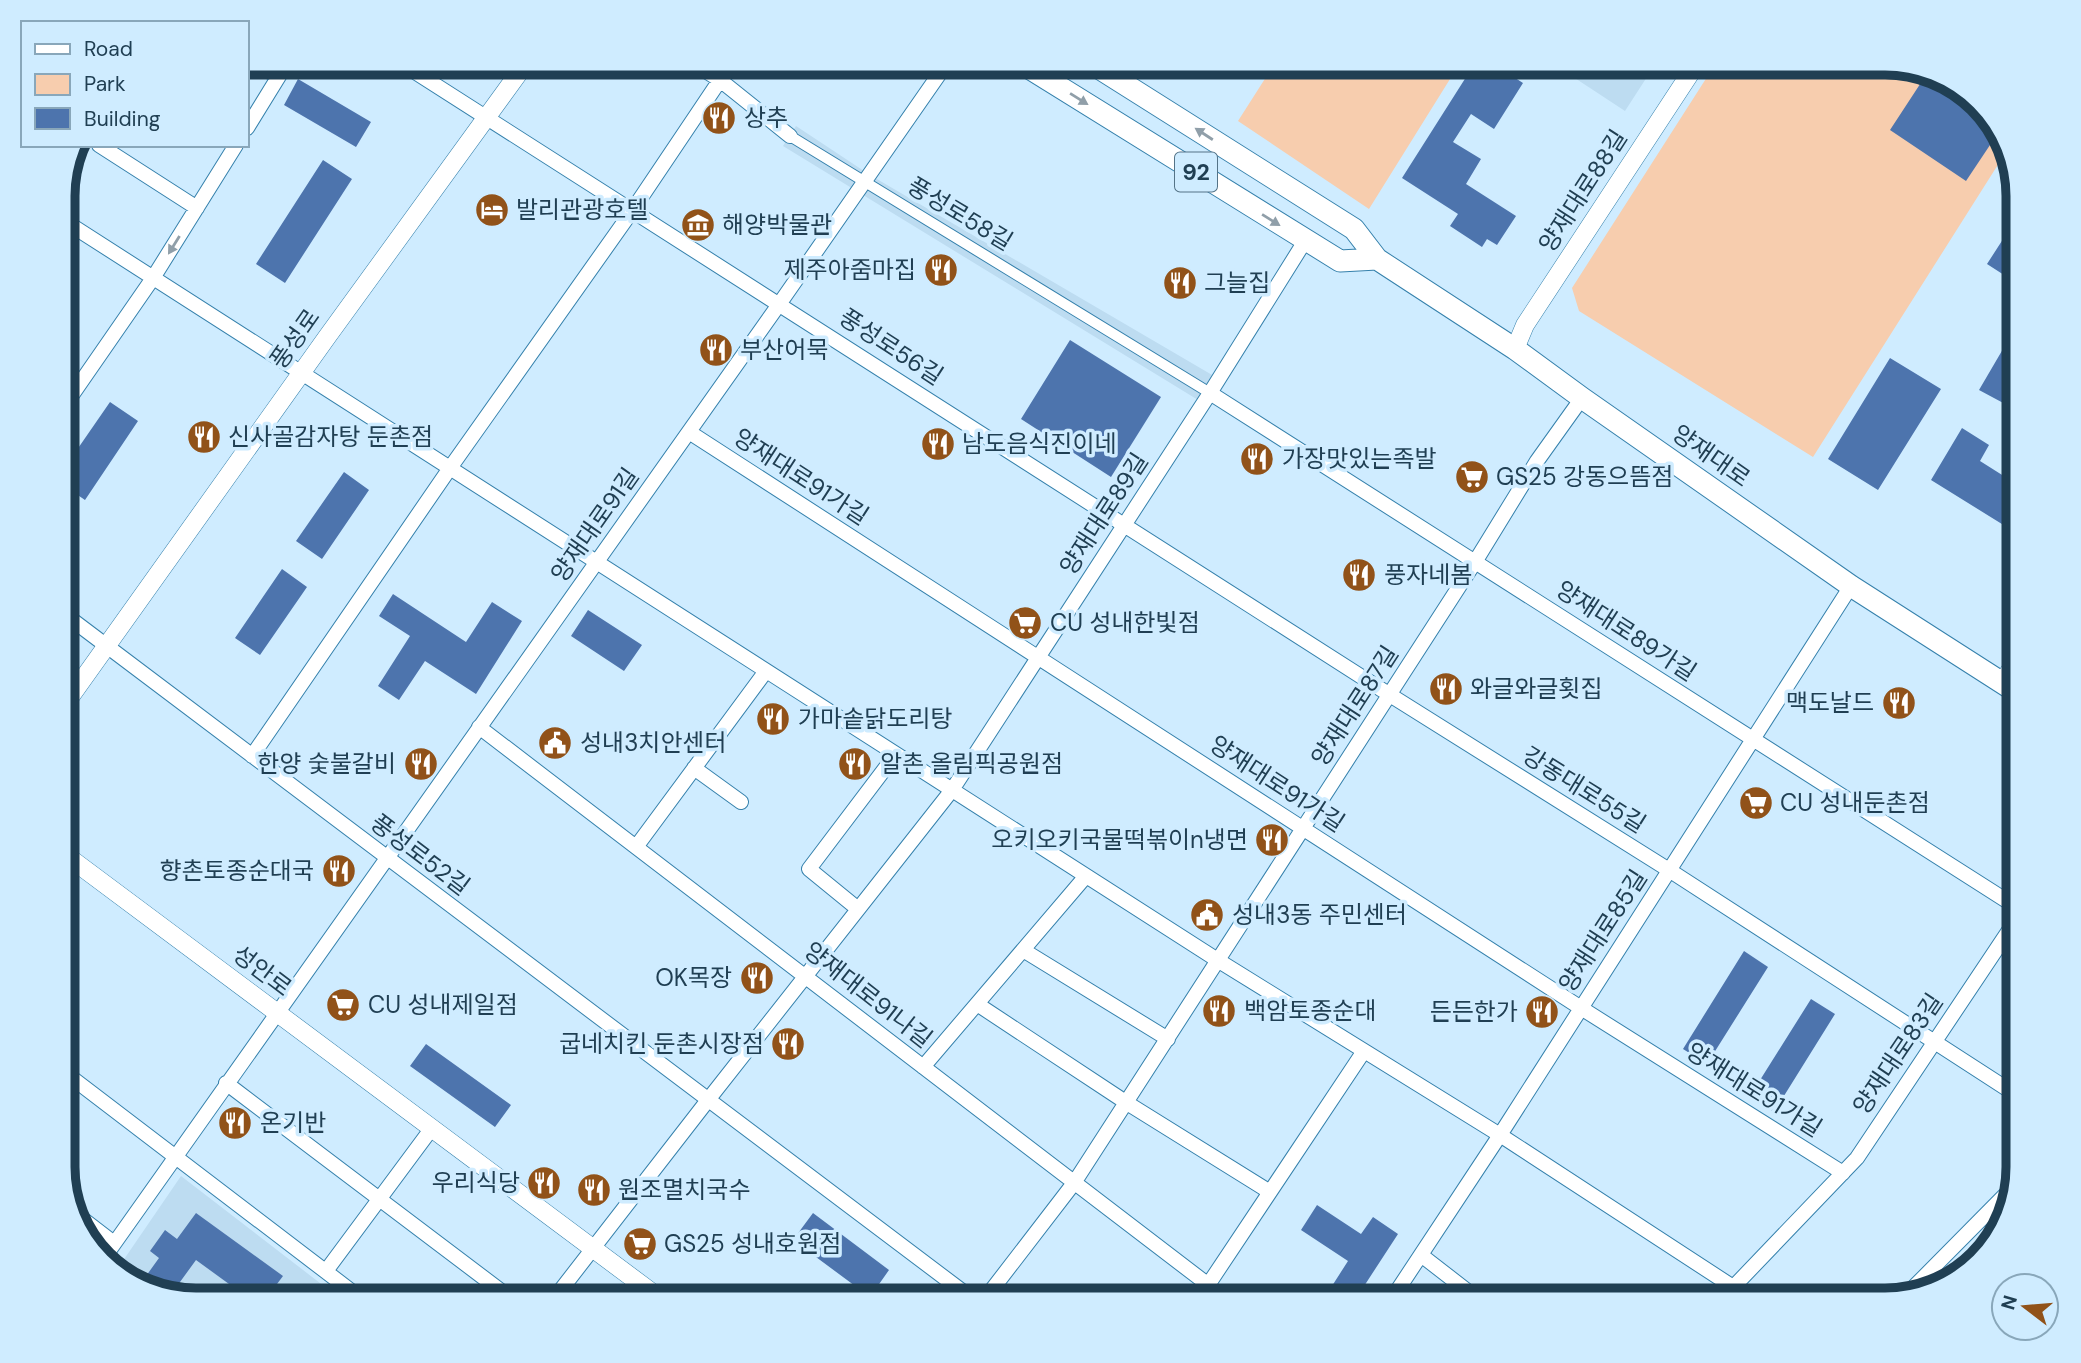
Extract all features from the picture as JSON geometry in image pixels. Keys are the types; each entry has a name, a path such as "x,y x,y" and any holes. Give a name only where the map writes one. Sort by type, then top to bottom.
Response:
{"main road":[{"name":"92","path":"1040,75 1340,261 1377,259"},
{"name":"양재대로","path":"1110,75 1354,229 1377,259 1516,349 1851,586 2006,685"}],"street":[{"path":"248,126 278,77 275,75"},
{"name":"풍성로56길","path":"419,75 1125,524"},
{"name":"풍성로","path":"76,689 518,75"},
{"name":"풍성로58길","path":"712,75 790,136 1210,393"},
{"name":"양재대로91길","path":"109,1250 939,75"},
{"name":"양재대로88길","path":"1516,349 1525,325 1689,75"},
{"path":"252,756 450,468 632,211 720,80"},
{"path":"102,147 197,208"},
{"path":"76,389 153,278 235,147"},
{"path":"76,228 1219,961 1500,1135 1733,1287"},
{"name":"양재대로89길","path":"565,1288 708,1100 952,790 1210,393 1305,241"},
{"name":"양재대로89가길","path":"1210,393 2006,900"},
{"name":"양재대로87길","path":"993,1288 1074,1183 1127,1103 1475,562 1537,461 1582,398"},
{"name":"양재대로91가길","path":"689,432 1581,1008 1843,1173"},
{"name":"강동대로55길","path":"1125,524 2006,1088"},
{"name":"양재대로85길","path":"1399,1288 1851,586"},
{"path":"76,622 107,645"},
{"name":"풍성로52길","path":"107,645 958,1288"},
{"path":"636,847 766,671"},
{"name":"양재대로91나길","path":"479,727 1212,1288"},
{"path":"858,909 809,869 896,754"},
{"path":"694,768 741,802"},
{"name":"성안로","path":"76,863 646,1288"},
{"path":"923,1067 1086,876"},
{"name":"양재대로83길","path":"1733,1287 1857,1158 2006,935"},
{"path":"1023,950 1168,1039"},
{"path":"977,1004 1127,1103 1270,1192"},
{"path":"1208,1285 1364,1051"},
{"path":"76,1081 348,1288"},
{"path":"226,1083 497,1288"},
{"path":"326,1271 432,1128"},
{"path":"1917,1284 2000,1200"},
{"path":"90,1224 114,1243"},
{"path":"1421,1255 1464,1288"}],"shaded area":[{"path":"1570,75 1648,75 1625,111"},
{"path":"796,126 870,175 1219,379 1203,403 783,146"},
{"path":"181,1176 326,1288 181,1287 150,1279 122,1262"}],"green space":[{"path":"1267,75 1453,75 1369,209 1238,121"},
{"path":"1708,75 1884,75 1923,82 1952,96 1976,117 1993,143 1999,158 2000,162 1813,457 1579,311 1572,288"}],"building":[{"path":"1467,75 1511,75 1523,83 1494,129 1471,114 1453,142 1481,159 1466,184 1516,216 1497,245 1487,239 1482,247 1450,226 1458,214 1402,178"},
{"path":"298,79 371,122 356,147 284,105"},
{"path":"1922,82 1938,88 1964,105 1976,117 1992,142 1966,181 1890,130"},
{"path":"323,160 352,179 285,283 256,264"},
{"path":"2006,235 2006,276 1987,264"},
{"path":"1070,340 1161,397 1111,477 1021,419"},
{"path":"2003,349 2006,351 2006,404 1979,390"},
{"path":"1890,358 1941,389 1878,490 1828,459"},
{"path":"110,402 138,421 85,500 76,494 76,451"},
{"path":"1962,428 1989,445 1980,461 2006,477 2006,527 1931,480"},
{"path":"344,472 369,490 322,559 296,541"},
{"path":"282,569 307,587 260,655 235,638"},
{"path":"393,594 466,642 492,602 522,621 476,694 425,661 399,700 378,686 410,636 379,616"},
{"path":"588,610 642,645 624,671 571,636"},
{"path":"1744,951 1768,967 1707,1064 1683,1049"},
{"path":"1811,999 1835,1014 1774,1112 1750,1096"},
{"path":"426,1044 511,1105 495,1127 410,1066"},
{"path":"1317,1205 1361,1234 1373,1217 1398,1234 1363,1288 1331,1288 1348,1261 1301,1230"},
{"path":"196,1213 283,1276 274,1288 234,1288 196,1260 177,1286 146,1277 159,1258 150,1251 165,1230 177,1239"},
{"path":"813,1213 889,1270 876,1288 858,1288 793,1240"}],"place":[{"name":"상추","path":"719,118"},
{"name":"발리관광호텔","path":"492,210"},
{"name":"해양박물관","path":"698,225"},
{"name":"제주아줌마집","path":"941,270"},
{"name":"그늘집","path":"1180,283"},
{"name":"부산어묵","path":"716,350"},
{"name":"신사골감자탕 둔촌점","path":"204,437"},
{"name":"남도음식진이네","path":"938,444"},
{"name":"가장맛있는족발","path":"1257,459"},
{"name":"GS25 강동으뜸점","path":"1472,477"},
{"name":"풍자네봄","path":"1359,575"},
{"name":"CU 성내한빛점","path":"1025,623"},
{"name":"와글와글횟집","path":"1446,689"},
{"name":"맥도날드","path":"1899,703"},
{"name":"가마솥닭도리탕","path":"773,719"},
{"name":"성내3치안센터","path":"555,743"},
{"name":"한양 숯불갈비","path":"421,764"},
{"name":"알촌 올림픽공원점","path":"855,764"},
{"name":"CU 성내둔촌점","path":"1756,803"},
{"name":"오키오키국물떡볶이n냉면","path":"1272,840"},
{"name":"향촌토종순대국","path":"339,871"},
{"name":"성내3동 주민센터","path":"1207,915"},
{"name":"OK목장","path":"757,978"},
{"name":"CU 성내제일점","path":"343,1005"},
{"name":"백암토종순대","path":"1219,1011"},
{"name":"든든한가","path":"1542,1012"},
{"name":"굽네치킨 둔촌시장점","path":"788,1044"},
{"name":"온기반","path":"235,1123"},
{"name":"우리식당","path":"544,1183"},
{"name":"원조멸치국수","path":"594,1190"},
{"name":"GS25 성내호원점","path":"640,1244"}]}
